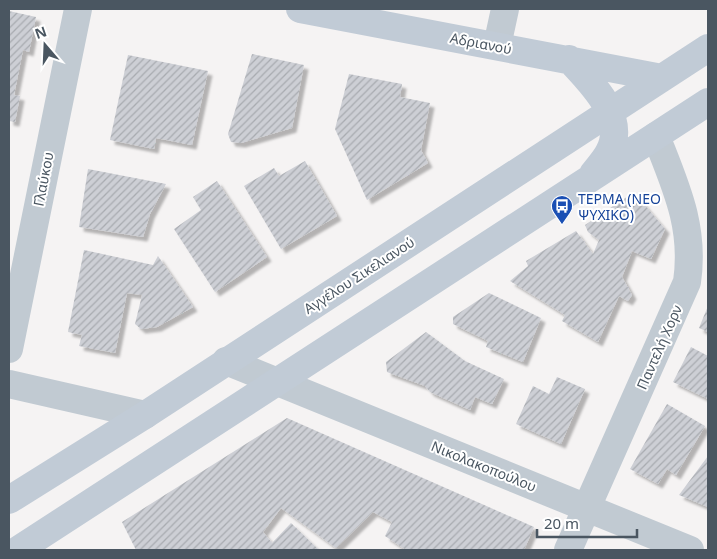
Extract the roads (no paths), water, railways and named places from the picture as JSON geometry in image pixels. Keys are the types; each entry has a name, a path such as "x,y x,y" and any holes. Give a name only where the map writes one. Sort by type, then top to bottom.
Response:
{"street":[{"name":"Γλαύκου","path":"9,349 78,9"},
{"name":"Αδριανού","path":"300,9 662,78"},
{"path":"497,46 505,9"},
{"name":"Αγγέλου Σικελιανού","path":"9,500 145,415 708,48"},
{"path":"569,59 594,86 611,112 613,137 610,151 589,180"},
{"path":"33,547 277,383 708,102"},
{"name":"Παντελή Χορν","path":"568,550 687,282 691,258 687,224 683,206 656,136"},
{"name":"Νικολακοπούλου","path":"226,361 690,550"},
{"path":"9,384 145,415"}],"place":[{"name":"ΤΕΡΜΑ (ΝΕΟ ΨΥΧΙΚΟ)","path":"562,225"}]}
